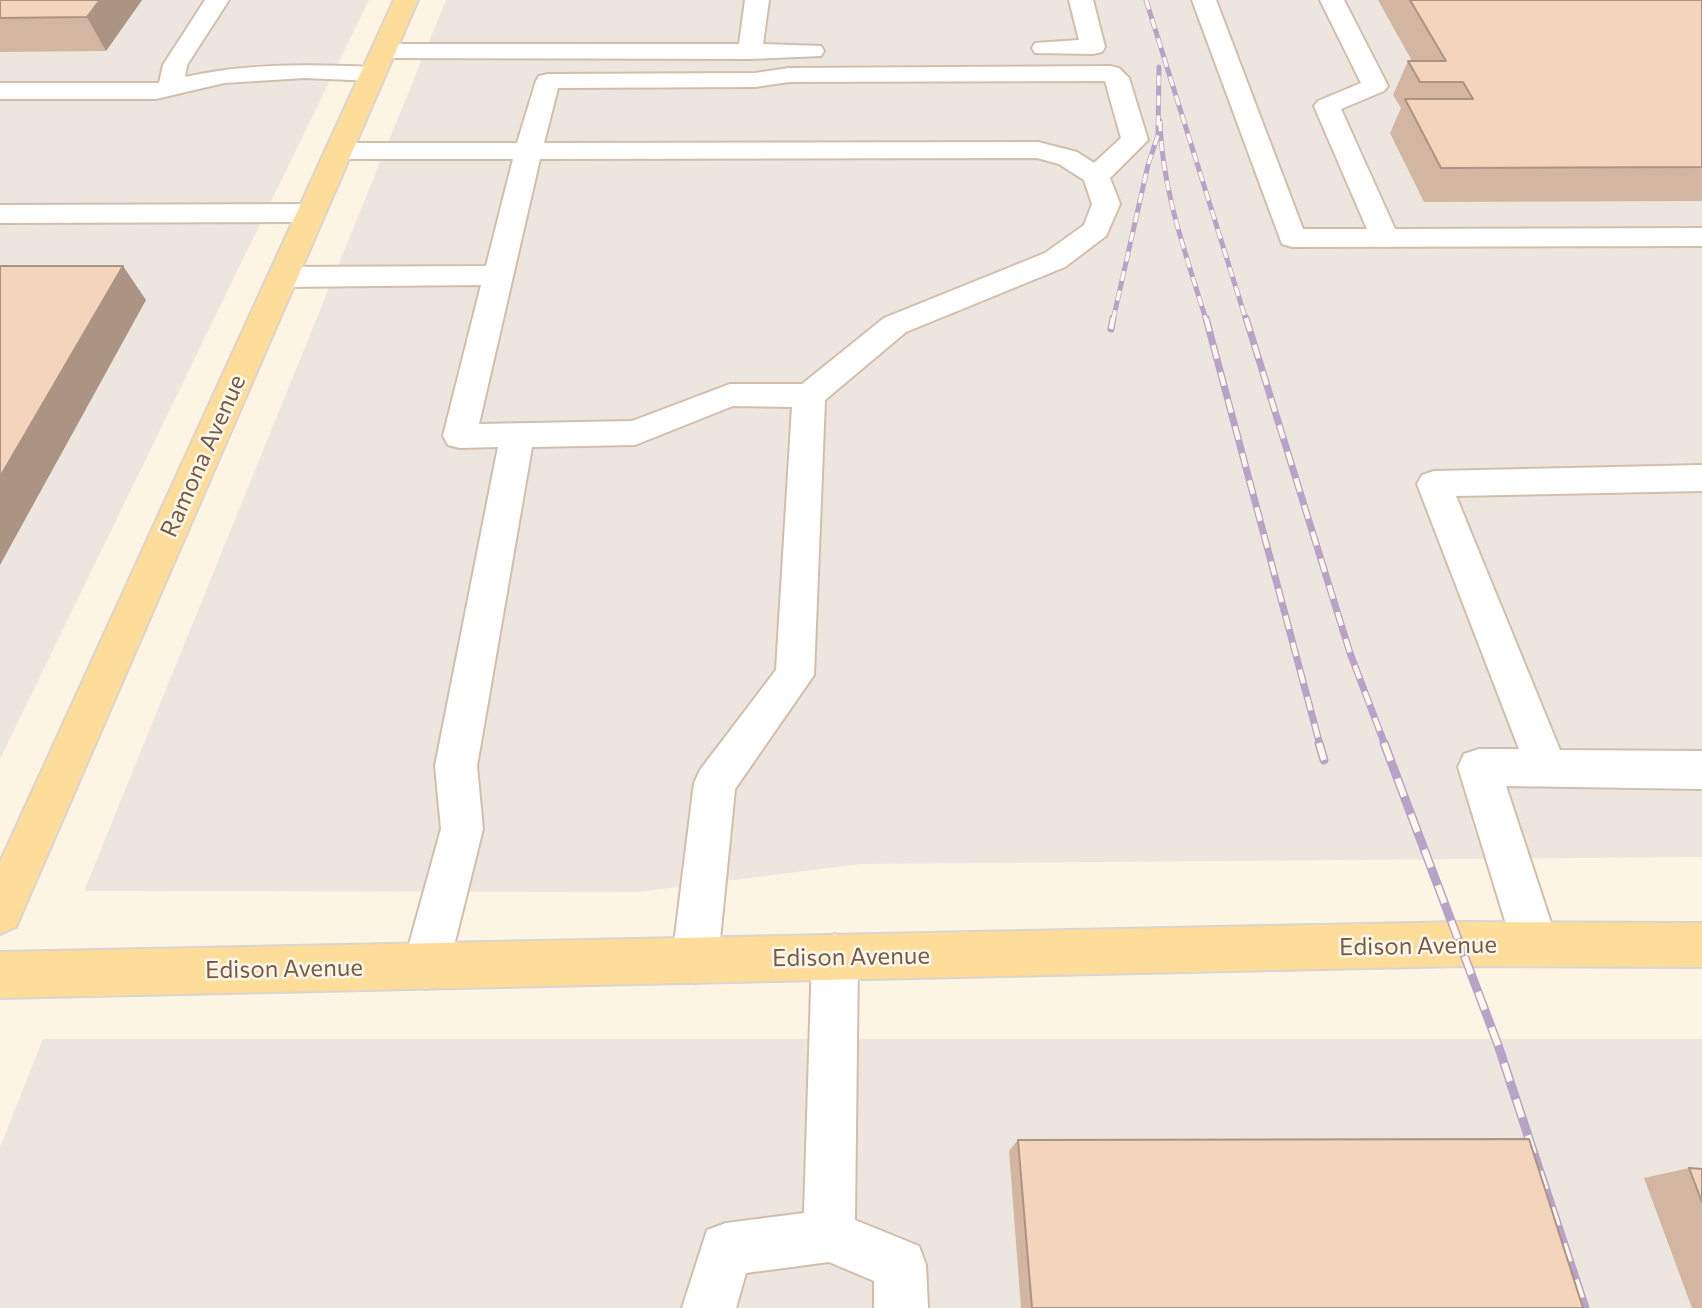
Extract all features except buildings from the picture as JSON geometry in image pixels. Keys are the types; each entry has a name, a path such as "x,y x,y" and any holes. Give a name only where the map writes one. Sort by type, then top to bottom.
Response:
{"main road":[{"name":"Ramona Avenue","path":"0,912 406,0"},
{"name":"Edison Avenue","path":"0,975 1535,944 1702,945"}],"lane":[{"path":"170,88 175,65 217,0"},
{"path":"750,52 757,0"},
{"path":"1024,48 1093,47 1081,0"},
{"path":"1204,0 1292,238 1702,237"},
{"path":"1332,0 1375,86 1326,106 1385,238"},
{"path":"0,91 156,91 225,76 305,71 379,62 830,51"},
{"path":"339,151 528,151 1038,150 1068,158 1096,176 1106,204 1096,230 1055,260 895,325 809,396 730,395 635,433 460,436 528,151 548,81 755,80 789,75 1110,73 1117,78 1135,140 1096,176"},
{"path":"0,214 312,213"},
{"path":"283,277 498,275"},
{"path":"695,960 715,782 795,675 809,396"},
{"path":"426,966 462,829 456,766 517,435"},
{"path":"1547,767 1434,484 1702,478"},
{"path":"1535,944 1479,767 1702,770"},
{"path":"829,1236 835,957"},
{"path":"709,1308 726,1249 829,1236 900,1265 901,1308"}],"shaded area":[{"path":"0,0 369,0 0,759"},
{"path":"446,0 1702,0 1702,857 860,864 639,892 84,891"},
{"path":"43,1039 1702,1039 1702,1308 0,1308 0,1147"}],"railway":[{"path":"1146,0 1246,320"},
{"path":"1113,320 1148,165 1158,135 1159,67"},
{"path":"1160,121 1170,197 1206,320"},
{"path":"1111,329 1113,318"},
{"path":"1206,318 1320,745"},
{"path":"1246,318 1350,653 1385,745"},
{"path":"1319,743 1324,760"},
{"path":"1384,743 1498,1045 1585,1308"}]}
